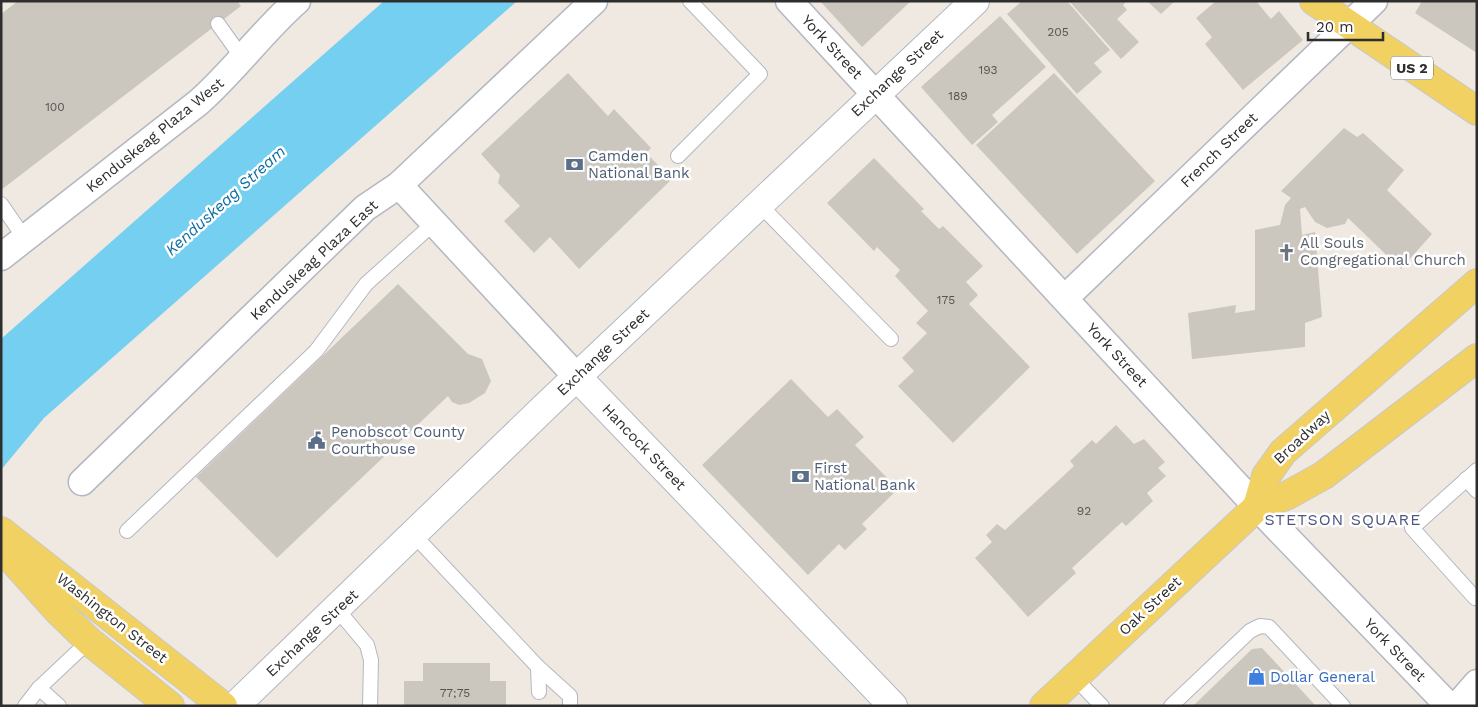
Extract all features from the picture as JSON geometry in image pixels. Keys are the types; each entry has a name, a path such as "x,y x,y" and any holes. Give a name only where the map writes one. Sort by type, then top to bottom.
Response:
{"main road":[{"name":"US 2","path":"1314,1 1348,26 1477,111"},
{"name":"Broadway","path":"1257,507 1266,476 1283,452 1477,283"},
{"path":"1257,507 1288,495 1324,475 1477,358"},
{"name":"Oak Street","path":"1044,706 1257,507"},
{"name":"Washington Street","path":"1,531 223,706"},
{"name":"Washington Street","path":"1,547 51,605 89,642 170,706"}],"street":[{"name":"Kenduskeag Plaza West","path":"1,258 199,102 243,59 276,21 298,1"},
{"name":"Kenduskeag Plaza East","path":"82,482 365,208 399,185 594,1"},
{"name":"York Street","path":"789,1 1257,507 1449,706"},
{"name":"Exchange Street","path":"235,706 338,609 413,534 577,377 975,1"},
{"name":"French Street","path":"1065,298 1374,1"},
{"name":"Hancock Street","path":"399,185 577,377 893,706"},
{"path":"1458,706 1477,683"}],"lane":[{"path":"678,156 760,74 690,1"},
{"path":"218,24 243,59"},
{"path":"1,204 25,238"},
{"path":"759,204 891,339"},
{"path":"128,531 316,351 366,284 434,223"},
{"path":"1477,491 1472,475 1412,528 1475,598 1477,597"},
{"path":"413,534 538,667 570,696 570,706"},
{"path":"338,609 367,645 371,660 370,706"},
{"path":"1171,706 1250,631 1260,626 1269,627 1343,706"},
{"path":"25,706 39,688 89,642"},
{"path":"538,667 539,692"},
{"path":"1074,677 1102,706"},
{"path":"39,688 59,706"}],"water":[{"name":"Kenduskeag Stream","path":"384,1 517,1 44,418 1,470 1,339"}],"building":[{"path":"18,1 237,1 241,6 1,190 1,14"},
{"path":"820,1 911,1 862,47"},
{"path":"1022,1 1067,1 1110,50 1094,63 1102,72 1077,94 1007,14"},
{"path":"1069,1 1127,1 1123,5 1127,10 1117,19 1139,42 1121,59"},
{"path":"1147,1 1175,1 1161,14"},
{"path":"1216,1 1256,1 1271,19 1279,11 1303,40 1243,90 1205,44 1212,37 1196,18"},
{"path":"1422,1 1477,1 1477,53 1415,13"},
{"path":"1000,16 1046,67 992,115 998,122 972,145 921,87"},
{"name":"Camden National Bank","path":"568,73 608,116 614,109 651,148 646,153 672,179 579,269 550,237 534,253 504,221 520,206 498,183 500,175 481,154"},
{"path":"1054,73 1155,181 1077,254 976,145"},
{"name":"All Souls Congregational Church","path":"1344,128 1357,137 1363,133 1404,170 1387,190 1432,234 1401,269 1348,218 1345,224 1327,228 1315,222 1305,207 1300,209 1302,235 1315,232 1322,317 1305,323 1305,347 1192,359 1188,313 1236,305 1235,313 1255,310 1255,230 1280,225 1285,205 1291,198 1281,191"},
{"path":"874,158 924,209 921,211 939,229 943,226 983,266 966,282 978,295 969,304 1030,367 953,443 898,386 914,371 902,358 927,333 916,323 928,311 895,276 900,270 877,247 874,251 827,203"},
{"name":"Penobscot County Courthouse","path":"398,284 468,354 482,359 491,381 485,393 469,403 459,405 452,402 448,396 277,558 196,477"},
{"name":"First National Bank","path":"791,379 828,417 837,409 864,437 855,445 898,489 862,524 867,529 845,550 839,544 808,575 702,465"},
{"path":"1116,425 1134,444 1144,439 1165,462 1158,468 1166,476 1147,493 1153,501 1126,526 1122,522 1072,568 1076,573 1028,617 975,558 992,542 986,535 997,524 1005,530 1074,466 1070,461 1092,440 1096,444"},
{"name":"Dollar General","path":"1262,648 1316,706 1193,706 1252,649"},
{"path":"423,663 490,663 490,681 506,681 506,706 404,706 404,681 423,681"}],"place":[{"name":"Camden National Bank","path":"574,165"},
{"name":"All Souls Congregational Church","path":"1286,252"},
{"name":"Penobscot County Courthouse","path":"317,441"},
{"name":"First National Bank","path":"800,477"},
{"name":"Dollar General","path":"1256,677"}],"district":[{"name":"STETSON SQUARE","path":"1343,519"}]}
